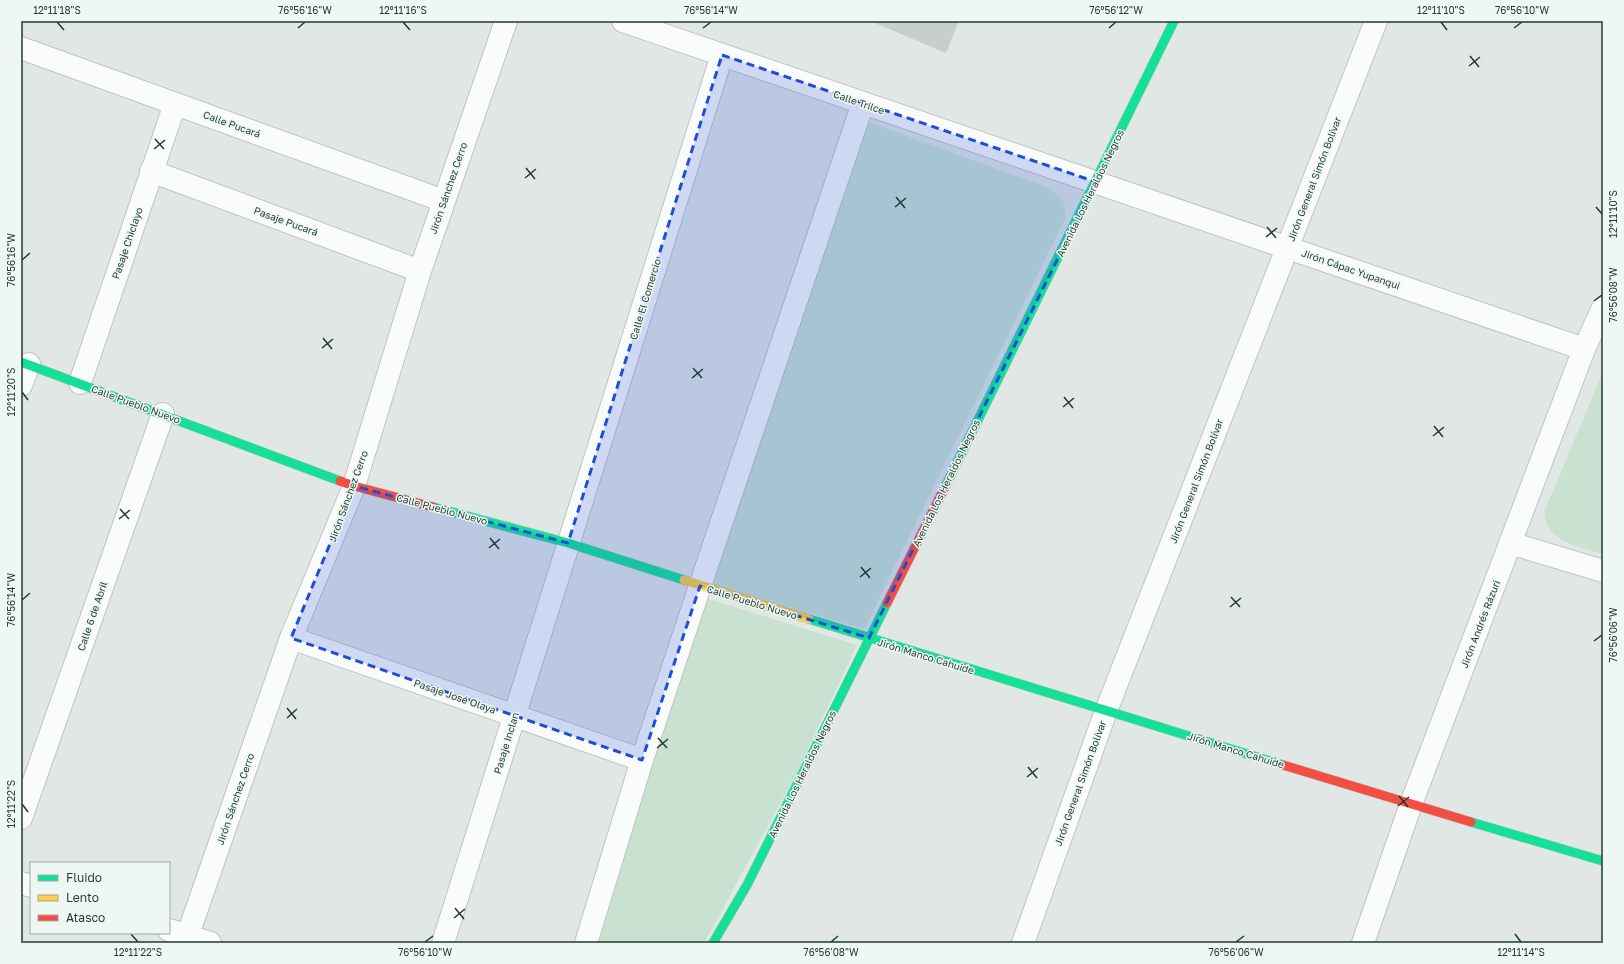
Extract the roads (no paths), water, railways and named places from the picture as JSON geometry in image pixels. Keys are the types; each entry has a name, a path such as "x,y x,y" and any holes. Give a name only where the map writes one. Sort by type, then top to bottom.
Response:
{"street":[{"name":"Jirón Sánchez Cerro","path":"180,936 291,638 354,486 420,271 506,21"},
{"name":"Calle Trilce","path":"623,21 659,27 722,55 1096,182"},
{"name":"Avenida Los Heraldos Negros","path":"714,943 747,885 1096,182 1174,21"},
{"name":"Jirón General Simón Bolívar","path":"1023,943 1106,711 1376,21"},
{"name":"Calle Pucará","path":"21,48 444,201"},
{"name":"Calle El Comercio","path":"568,543 722,55"},
{"path":"586,943 642,760 863,103"},
{"name":"Pasaje Chiclayo","path":"80,384 175,104"},
{"name":"Pasaje Pucará","path":"152,171 420,271"},
{"name":"Jirón Cápac Yupanqui","path":"1096,182 1584,349"},
{"name":"Jirón Andrés Rázuri","path":"1362,943 1411,804 1510,543 1584,349 1603,308"},
{"path":"21,385 25,363"},
{"name":"Calle Pueblo Nuevo","path":"25,363 354,486 568,543 700,586 869,638"},
{"name":"Calle 6 de Abril","path":"21,818 163,414"},
{"name":"Pasaje Inclan","path":"443,943 568,543"},
{"path":"1510,543 1603,571"},
{"name":"Pasaje José Olaya","path":"291,638 642,760"},
{"name":"Jirón Manco Cahuide","path":"869,638 1411,804 1603,861"},
{"path":"180,936 210,943"}]}
